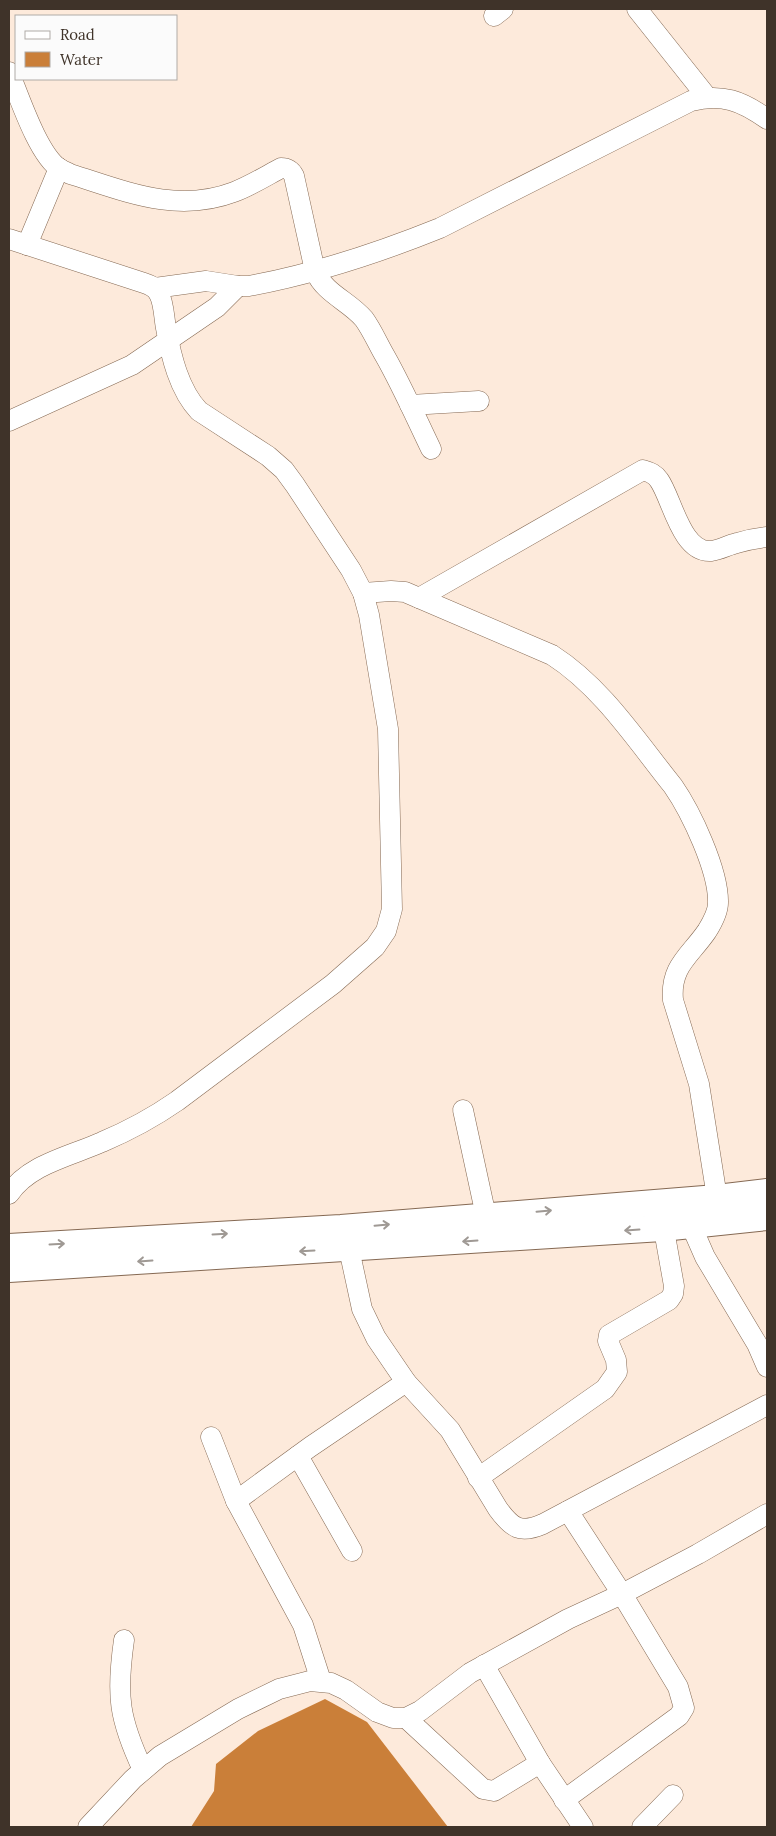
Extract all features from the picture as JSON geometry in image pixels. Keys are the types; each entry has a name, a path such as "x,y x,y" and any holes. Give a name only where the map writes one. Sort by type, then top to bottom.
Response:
{"main road":[{"path":"9,1269 662,1228 691,1225 718,1210 767,1192"},
{"path":"9,1247 341,1228 660,1202 767,1217"}],"street":[{"path":"637,9 707,97"},
{"path":"9,72 37,138 51,160 59,168 70,174 146,198 180,202 200,201 233,193 281,168 287,168 291,171 294,176 315,272 323,286 359,314 369,327 431,449"},
{"path":"155,288 206,281 238,286 256,285 315,272 440,228 691,101 707,97 731,99 753,109 767,119"},
{"path":"9,1194 15,1185 30,1173 103,1142 162,1112 177,1102 333,984 375,947 386,931 392,909 388,729 364,593 296,485 284,470 268,456 199,411 191,402 183,388 168,341 160,295 155,288 144,282 18,242 59,168"},
{"path":"9,421 132,365 217,307 238,286"},
{"path":"410,405 479,401"},
{"path":"419,598 643,470 651,472 659,480 684,533 701,549 710,551 736,543 767,537"},
{"path":"364,593 405,592 552,655 580,675 599,694 673,786 694,821 713,874 718,904 708,930 678,968 672,988 673,1000 699,1084 718,1210"},
{"path":"463,1110 486,1216"},
{"path":"478,1478 605,1389 617,1372 616,1360 608,1341 609,1335 662,1305 673,1294 674,1286 662,1228 660,1202"},
{"path":"691,1225 705,1257 757,1344 767,1366"},
{"path":"349,1249 362,1309 367,1322 406,1382 450,1430 507,1522 516,1528 528,1530 534,1528 767,1405"},
{"path":"236,1501 406,1382"},
{"path":"211,1438 236,1501 303,1625 321,1681"},
{"path":"298,1456 352,1551"},
{"path":"564,1800 679,1716 684,1708 678,1687 622,1594 568,1511"},
{"path":"88,1827 143,1770 160,1756 208,1727 279,1689 310,1681 332,1683 346,1690 377,1712 393,1718 406,1718 420,1711 470,1673 568,1619 622,1594 698,1554 767,1514"},
{"path":"124,1640 119,1692 122,1718 129,1740 143,1770"},
{"path":"484,1666 540,1763 583,1827"},
{"path":"406,1718 489,1791 494,1791 540,1763"},
{"path":"642,1827 673,1795"}],"water":[{"path":"325,1699 367,1722 448,1827 191,1827 214,1791 216,1764 258,1731"}]}
